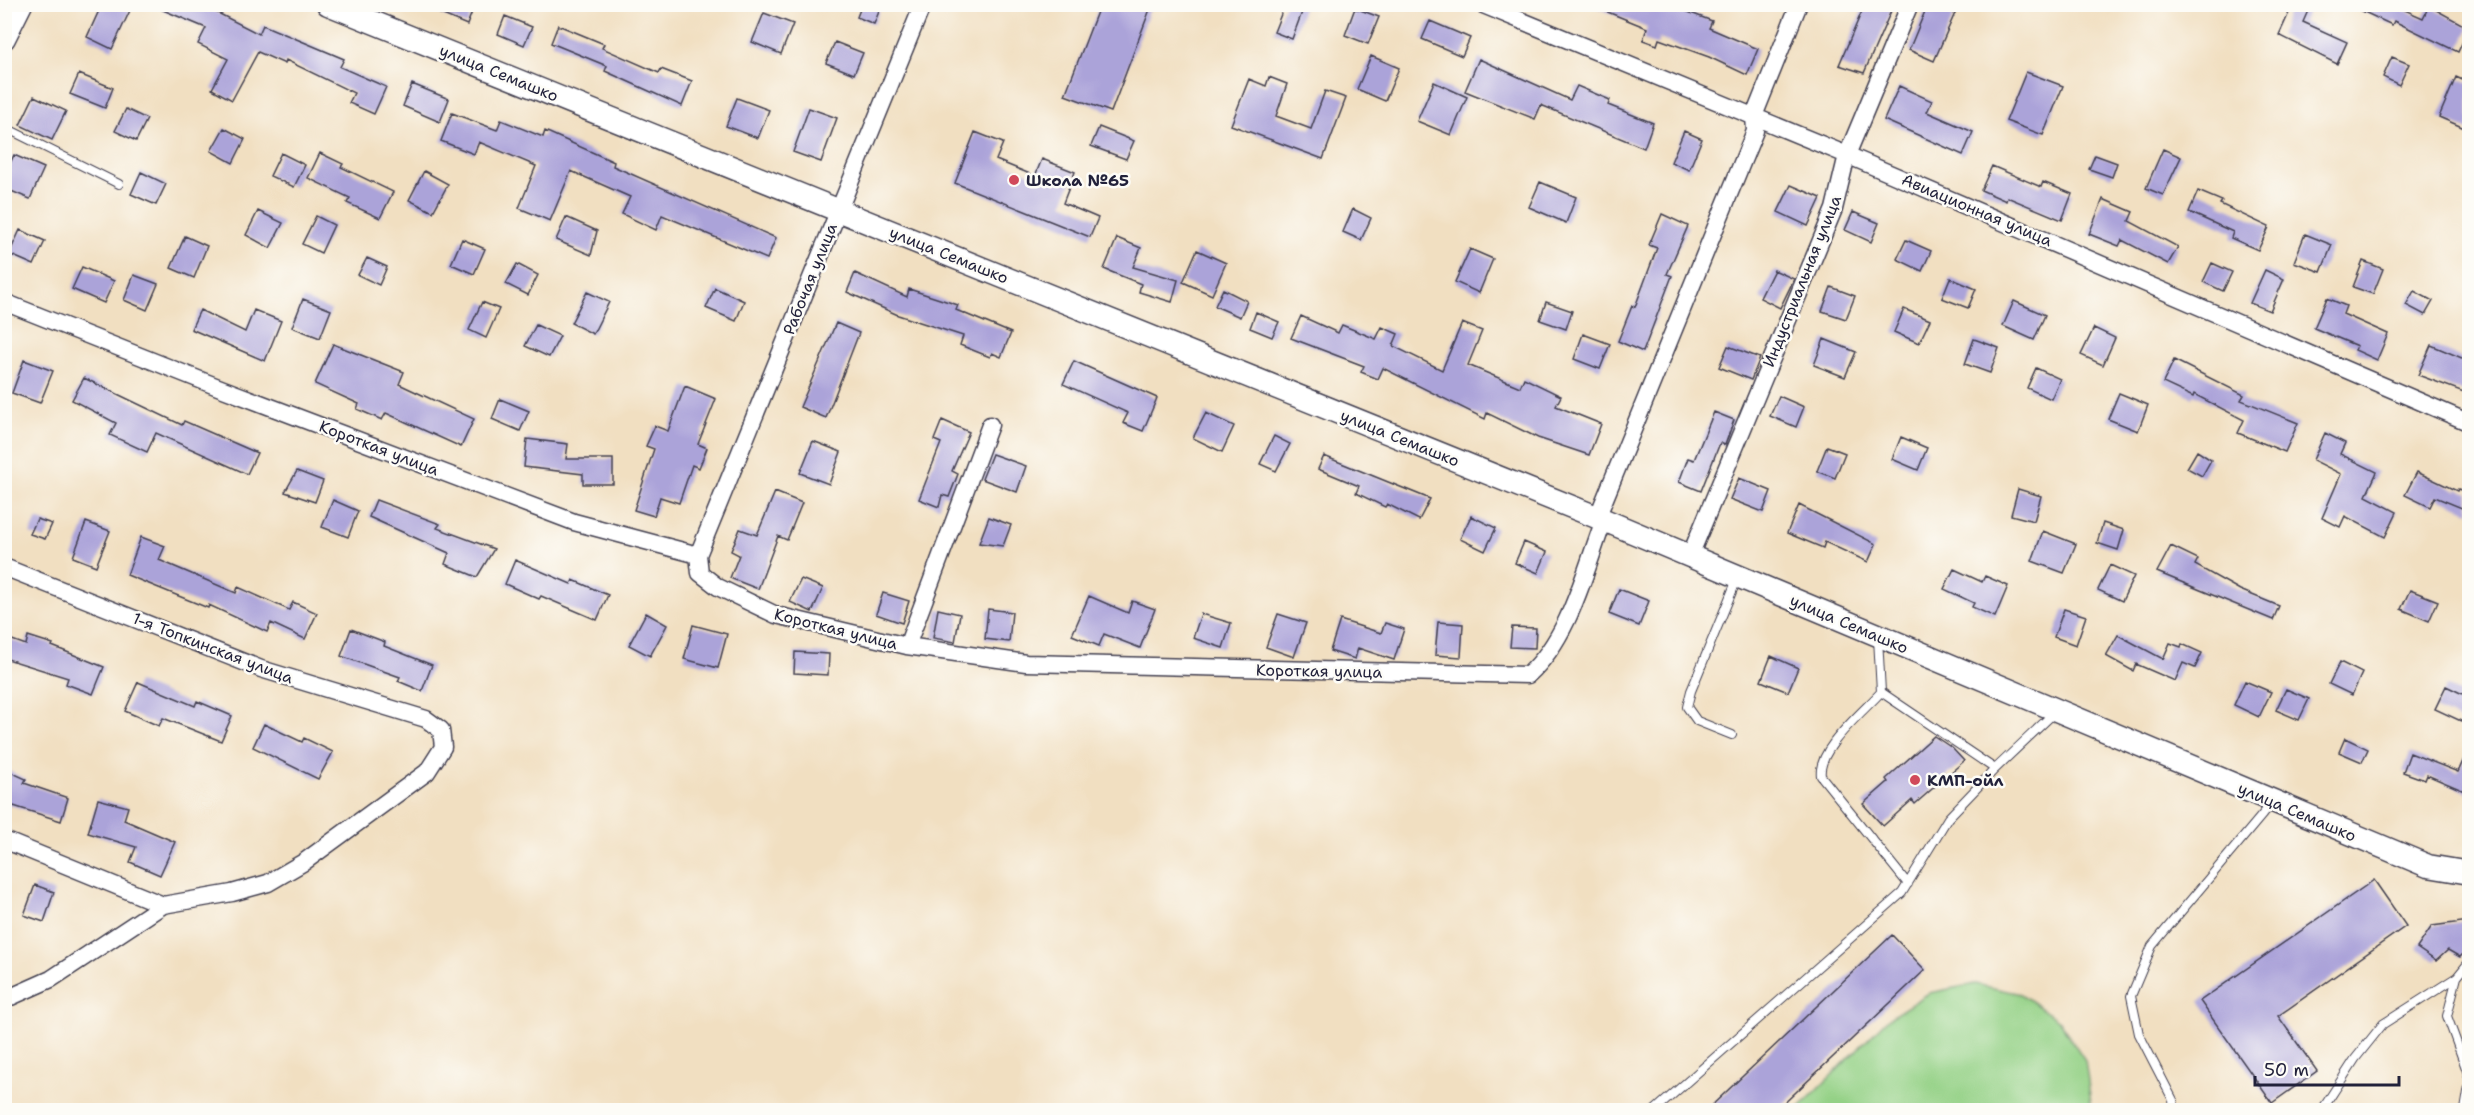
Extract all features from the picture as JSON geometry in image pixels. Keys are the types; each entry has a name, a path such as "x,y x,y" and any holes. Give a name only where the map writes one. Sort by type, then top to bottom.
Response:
{"main road":[{"path":"4,38 21,4"},
{"name":"улица Семашко","path":"328,4 1600,519 2428,866 2469,873"}],"street":[{"name":"Рабочая улица","path":"698,555 923,4"},
{"name":"Авиационная улица","path":"1481,4 1847,155 2469,423"},
{"path":"1600,519 1755,130 1754,116 1799,4"},
{"name":"Индустриальная улица","path":"1690,556 1834,209 1847,155 1910,4"},
{"name":"Короткая улица","path":"4,302 218,387 574,522 698,555 700,573 718,587 776,615 907,646 1026,663 1528,675 1546,659 1560,636 1600,519"},
{"path":"907,646 990,425"},
{"name":"1-я Топкинская улица","path":"4,567 261,669 426,719 441,730 443,747 428,772 304,862 268,883 232,893 163,905"},
{"path":"4,840 163,905"},
{"path":"4,1000 51,979 163,905"}],"lane":[{"path":"4,127 119,184"},
{"path":"1732,735 1697,721 1687,706 1738,577"},
{"path":"1878,637 1881,692 1825,752 1819,766 1821,776 1908,884"},
{"path":"1881,692 1995,769"},
{"path":"1655,1110 1902,893 1948,818 1995,769 2056,712"},
{"path":"2174,1110 2173,1100 2139,1034 2131,996 2152,946 2273,802"},
{"path":"2322,1110 2355,1059 2383,1024 2457,977 2469,961"},
{"path":"2457,977 2447,1016 2469,1080 2465,1110"}],"green space":[{"path":"1975,984 2021,994 2059,1021 2085,1060 2092,1110 1797,1110 1889,1018 1929,993"}],"building":[{"path":"102,4 133,4 112,49 87,37"},
{"path":"200,4 259,34 263,25 344,59 340,67 386,87 374,114 349,103 354,93 286,60 285,64 258,52 232,100 212,89 228,59 198,44 206,28 151,5"},
{"path":"417,4 475,4 467,25"},
{"path":"862,4 882,4 874,24 857,17"},
{"path":"1100,4 1152,4 1111,112 1065,95"},
{"path":"1285,4 1305,4 1292,39 1274,32"},
{"path":"1588,4 1667,4 1712,21 1709,28 1758,49 1747,75 1709,57 1659,39 1657,45 1643,40 1647,28"},
{"path":"1865,4 1894,4 1864,73 1839,65"},
{"path":"1928,4 1959,4 1934,61 1909,50"},
{"path":"2293,4 2311,4 2303,22 2347,42 2337,64 2279,35"},
{"path":"2347,4 2402,4 2400,8 2423,18 2429,6 2469,28 2458,52 2394,21 2392,25"},
{"path":"1355,8 1379,17 1368,44 1345,35"},
{"path":"764,13 793,24 781,54 752,42"},
{"path":"505,16 532,27 524,45 498,34"},
{"path":"1430,21 1470,38 1462,56 1422,39"},
{"path":"558,25 604,44 602,48 659,73 661,69 692,81 682,106 605,71 607,66 551,43"},
{"path":"835,42 863,53 854,74 826,63"},
{"path":"1371,56 1399,68 1385,101 1357,89"},
{"path":"2392,57 2409,64 2399,85 2383,77"},
{"path":"1479,59 1570,100 1577,86 1610,100 1608,105 1653,123 1644,148 1541,105 1535,119 1465,91"},
{"path":"2026,72 2063,86 2043,135 2006,121"},
{"path":"79,74 113,88 105,108 70,94"},
{"path":"1269,77 1287,84 1276,116 1311,129 1325,91 1346,98 1323,159 1231,125 1249,79 1266,86"},
{"path":"2456,77 2469,83 2469,130 2439,117"},
{"path":"1434,82 1467,97 1451,135 1417,121"},
{"path":"412,84 449,99 440,122 403,106"},
{"path":"1899,86 1932,101 1927,112 1973,132 1963,155 1884,120"},
{"path":"34,96 66,111 52,140 20,125"},
{"path":"737,98 769,110 758,138 726,126"},
{"path":"809,108 837,118 821,162 793,152"},
{"path":"126,109 147,119 136,141 115,131"},
{"path":"452,113 497,130 501,120 543,137 545,131 614,162 613,166 776,238 767,259 662,215 656,230 622,214 630,197 571,171 550,221 519,208 536,166 479,142 474,154 441,141"},
{"path":"1099,127 1134,141 1126,159 1091,146"},
{"path":"224,128 245,139 233,163 211,151"},
{"path":"1684,131 1702,139 1689,170 1671,162"},
{"name":"Школа №65","path":"975,132 1003,143 996,160 1035,176 1042,159 1075,172 1063,203 1098,218 1090,237 955,183"},
{"path":"2163,149 2181,157 2163,195 2146,188"},
{"path":"281,153 305,165 294,187 270,176"},
{"path":"320,153 343,164 341,167 393,192 380,218 347,203 350,198 308,178"},
{"path":"14,155 44,168 30,199 4,188 4,176"},
{"path":"2095,155 2117,163 2112,177 2089,169"},
{"path":"1992,166 2041,187 2043,182 2072,194 2062,220 2007,197 2006,201 1981,190"},
{"path":"424,171 448,184 433,212 409,200"},
{"path":"141,172 166,184 156,205 131,194"},
{"path":"1540,182 1576,197 1566,223 1529,207"},
{"path":"1791,185 1821,198 1808,226 1778,212"},
{"path":"2198,191 2222,201 2220,204 2269,227 2258,250 2231,238 2233,232 2189,212"},
{"path":"2103,199 2133,212 2129,221 2178,247 2168,264 2122,240 2119,246 2089,234"},
{"path":"1353,209 1371,218 1361,240 1343,232"},
{"path":"258,211 283,223 270,248 246,235"},
{"path":"1853,212 1879,223 1871,242 1845,230"},
{"path":"1662,214 1688,226 1667,274 1672,276 1643,352 1618,341 1632,306 1635,307 1657,248 1649,245"},
{"path":"316,216 334,225 321,253 302,244"},
{"path":"566,217 597,231 591,255 556,240"},
{"path":"20,230 45,241 34,265 9,254"},
{"path":"2305,234 2332,245 2321,272 2294,262"},
{"path":"185,236 207,246 194,278 171,268"},
{"path":"1117,238 1141,248 1133,267 1178,280 1172,302 1139,292 1141,284 1104,269"},
{"path":"462,239 485,249 474,274 451,264"},
{"path":"1906,240 1931,251 1922,271 1897,259"},
{"path":"1470,249 1493,259 1479,293 1455,282"},
{"path":"1197,250 1226,263 1212,295 1183,282"},
{"path":"367,258 387,267 379,285 358,275"},
{"path":"2363,261 2383,269 2373,294 2353,287"},
{"path":"2212,263 2232,272 2223,291 2203,282"},
{"path":"517,264 538,275 528,295 506,284"},
{"path":"82,267 114,281 104,303 72,289"},
{"path":"1774,270 1794,279 1780,308 1760,298"},
{"path":"2265,270 2284,279 2270,311 2250,303"},
{"path":"855,273 907,297 909,289 958,305 956,310 1011,333 1001,357 992,353 990,357 960,345 963,336 898,315 847,292"},
{"path":"134,275 158,284 147,310 124,300"},
{"path":"1950,278 1976,289 1968,308 1942,298"},
{"path":"1831,287 1855,296 1846,319 1822,311"},
{"path":"715,288 744,301 736,321 706,308"},
{"path":"1223,289 1247,301 1240,317 1215,306"},
{"path":"2414,291 2433,301 2425,315 2406,305"},
{"path":"587,292 609,302 593,334 571,323"},
{"path":"2327,298 2346,306 2343,314 2388,334 2377,360 2355,350 2357,346 2314,328"},
{"path":"303,299 331,310 320,338 292,327"},
{"path":"2014,301 2045,315 2034,340 2003,326"},
{"path":"482,302 499,309 486,338 469,330"},
{"path":"1546,302 1572,311 1566,329 1540,320"},
{"path":"1904,309 1930,320 1919,343 1894,332"},
{"path":"200,310 245,332 254,310 281,321 265,361 191,329"},
{"path":"1256,312 1279,322 1272,337 1250,328"},
{"path":"1301,316 1338,333 1342,325 1376,339 1382,327 1398,334 1393,346 1442,370 1462,323 1482,331 1468,365 1520,387 1524,378 1561,396 1556,406 1601,424 1589,455 1538,438 1487,413 1485,419 1383,368 1378,379 1361,372 1364,366 1291,338"},
{"path":"836,323 859,333 826,418 800,407"},
{"path":"536,325 560,336 549,357 525,346"},
{"path":"2094,328 2115,338 2103,365 2081,355"},
{"path":"1583,334 1610,344 1600,369 1574,359"},
{"path":"1824,339 1856,352 1845,377 1814,365"},
{"path":"1974,339 1999,348 1990,373 1965,364"},
{"path":"333,344 404,372 399,384 474,419 461,447 386,413 382,420 357,409 359,404 315,384"},
{"path":"2431,345 2469,361 2469,394 2418,375"},
{"path":"1728,346 1760,358 1751,380 1719,367"},
{"path":"24,360 53,371 40,403 12,393"},
{"path":"2174,360 2244,395 2241,400 2298,423 2285,452 2238,433 2244,420 2194,394 2193,397 2163,383"},
{"path":"1074,361 1157,398 1143,431 1123,423 1128,413 1063,384"},
{"path":"2036,368 2060,379 2051,399 2027,388"},
{"path":"84,378 182,425 184,421 257,453 247,474 156,433 147,452 110,435 116,423 72,400"},
{"path":"685,386 716,399 698,444 707,448 699,468 692,465 679,503 660,497 654,516 634,510 654,449 646,446 655,426 668,431"},
{"path":"2119,393 2148,405 2138,431 2108,419"},
{"path":"1779,396 1804,407 1796,427 1770,416"},
{"path":"500,399 529,411 520,431 492,419"},
{"path":"1714,412 1734,420 1725,445 1720,443 1701,491 1679,482 1688,458 1694,460"},
{"path":"1206,413 1234,426 1222,452 1193,438"},
{"path":"942,420 969,432 952,471 958,474 949,497 942,495 939,507 919,499 941,443 934,440"},
{"path":"2325,433 2345,443 2340,454 2377,472 2366,496 2397,512 2385,537 2345,516 2340,527 2322,518 2341,474 2313,460"},
{"path":"1274,436 1290,444 1276,471 1260,464"},
{"path":"1901,437 1927,448 1918,470 1892,459"},
{"path":"527,439 568,444 566,459 613,459 613,484 583,484 583,474 524,467"},
{"path":"813,441 841,452 829,484 800,473"},
{"path":"1827,446 1845,453 1835,478 1817,471"},
{"path":"2197,451 2211,460 2202,476 2187,468"},
{"path":"992,454 1026,466 1017,492 982,479"},
{"path":"1324,456 1430,499 1419,520 1387,504 1385,507 1356,493 1359,486 1318,469"},
{"path":"297,471 323,481 315,502 285,492"},
{"path":"2417,472 2457,491 2458,489 2469,493 2469,511 2435,497 2430,507 2405,495"},
{"path":"1739,478 1771,491 1763,512 1730,499"},
{"path":"2018,489 2041,496 2034,521 2011,515"},
{"path":"775,492 802,503 787,540 778,536 758,589 730,578 739,555 731,551 740,529 757,535"},
{"path":"333,500 358,511 348,537 322,527"},
{"path":"376,500 440,524 437,528 494,549 477,577 445,564 449,553 369,517"},
{"path":"1799,505 1876,544 1868,562 1825,542 1823,548 1787,533"},
{"path":"1471,516 1496,528 1485,551 1460,539"},
{"path":"989,517 1011,525 1003,546 979,543"},
{"path":"37,519 52,524 45,539 30,534"},
{"path":"86,522 110,531 96,566 73,557"},
{"path":"2103,523 2124,530 2118,550 2097,543"},
{"path":"2043,531 2076,544 2064,573 2032,561"},
{"path":"141,537 165,546 159,560 236,593 238,587 289,610 293,602 317,613 305,639 271,623 267,632 209,605 208,608 127,575"},
{"path":"1524,542 1547,552 1538,573 1515,563"},
{"path":"2171,546 2198,559 2195,565 2240,590 2279,606 2273,620 2157,572"},
{"path":"515,560 571,584 573,580 608,595 597,620 541,596 539,599 505,584"},
{"path":"2110,565 2134,576 2122,601 2098,590"},
{"path":"1954,569 1982,582 1985,576 2008,586 1995,617 1972,607 1974,603 1944,589"},
{"path":"801,579 823,588 812,612 790,602"},
{"path":"1619,589 1649,601 1639,626 1609,614"},
{"path":"2410,590 2438,601 2429,621 2401,609"},
{"path":"883,593 909,601 902,623 876,614"},
{"path":"1089,596 1128,613 1132,601 1155,609 1140,648 1104,634 1099,646 1072,635"},
{"path":"938,609 960,614 955,642 933,638"},
{"path":"988,609 1012,612 1009,642 985,639"},
{"path":"2064,609 2086,616 2076,645 2054,637"},
{"path":"646,613 667,625 650,656 629,645"},
{"path":"1201,614 1231,623 1223,648 1193,638"},
{"path":"1278,614 1306,623 1294,657 1266,647"},
{"path":"1340,620 1381,633 1385,623 1404,629 1394,660 1358,648 1355,659 1330,651"},
{"path":"1438,622 1463,624 1461,657 1435,655"},
{"path":"693,625 727,634 718,668 684,659"},
{"path":"1512,627 1536,628 1535,648 1510,647"},
{"path":"351,629 385,642 384,646 432,665 422,691 398,681 400,677 341,656"},
{"path":"2118,635 2163,659 2170,643 2181,647 2182,644 2202,653 2195,668 2183,663 2175,681 2136,664 2133,671 2106,656"},
{"path":"28,636 53,644 52,646 104,667 93,694 66,684 68,678 4,658 4,637 26,645"},
{"path":"795,652 829,654 828,675 794,673"},
{"path":"1771,656 1798,668 1788,692 1761,681"},
{"path":"2340,662 2362,673 2352,695 2329,684"},
{"path":"2245,681 2271,692 2259,717 2234,705"},
{"path":"138,682 195,706 197,701 232,716 221,741 163,718 159,726 125,711"},
{"path":"2446,686 2469,697 2469,709 2463,722 2435,709"},
{"path":"2286,689 2309,699 2299,720 2276,710"},
{"path":"264,724 302,742 304,738 333,752 318,779 253,747"},
{"name":"КМП-ойл","path":"1934,736 1952,748 1964,761 1915,804 1912,800 1883,826 1863,804 1888,782 1886,779"},
{"path":"2345,738 2368,749 2362,762 2339,752"},
{"path":"2469,748 2469,793 2427,775 2425,780 2403,772 2410,753 2458,772"},
{"path":"4,769 26,779 24,783 68,798 61,821 4,803"},
{"path":"98,799 128,807 124,820 175,842 160,875 130,862 136,847 88,833"},
{"path":"2374,880 2406,926 2278,1016 2317,1071 2272,1103 2200,1001"},
{"path":"35,885 54,892 44,922 24,915"},
{"path":"2469,921 2469,948 2460,957 2448,950 2436,961 2417,948 2432,926"},
{"path":"1892,935 1925,970 1777,1110 1707,1110"}],"place":[{"name":"Школа №65","path":"1014,180"},
{"name":"КМП-ойл","path":"1915,780"}]}
